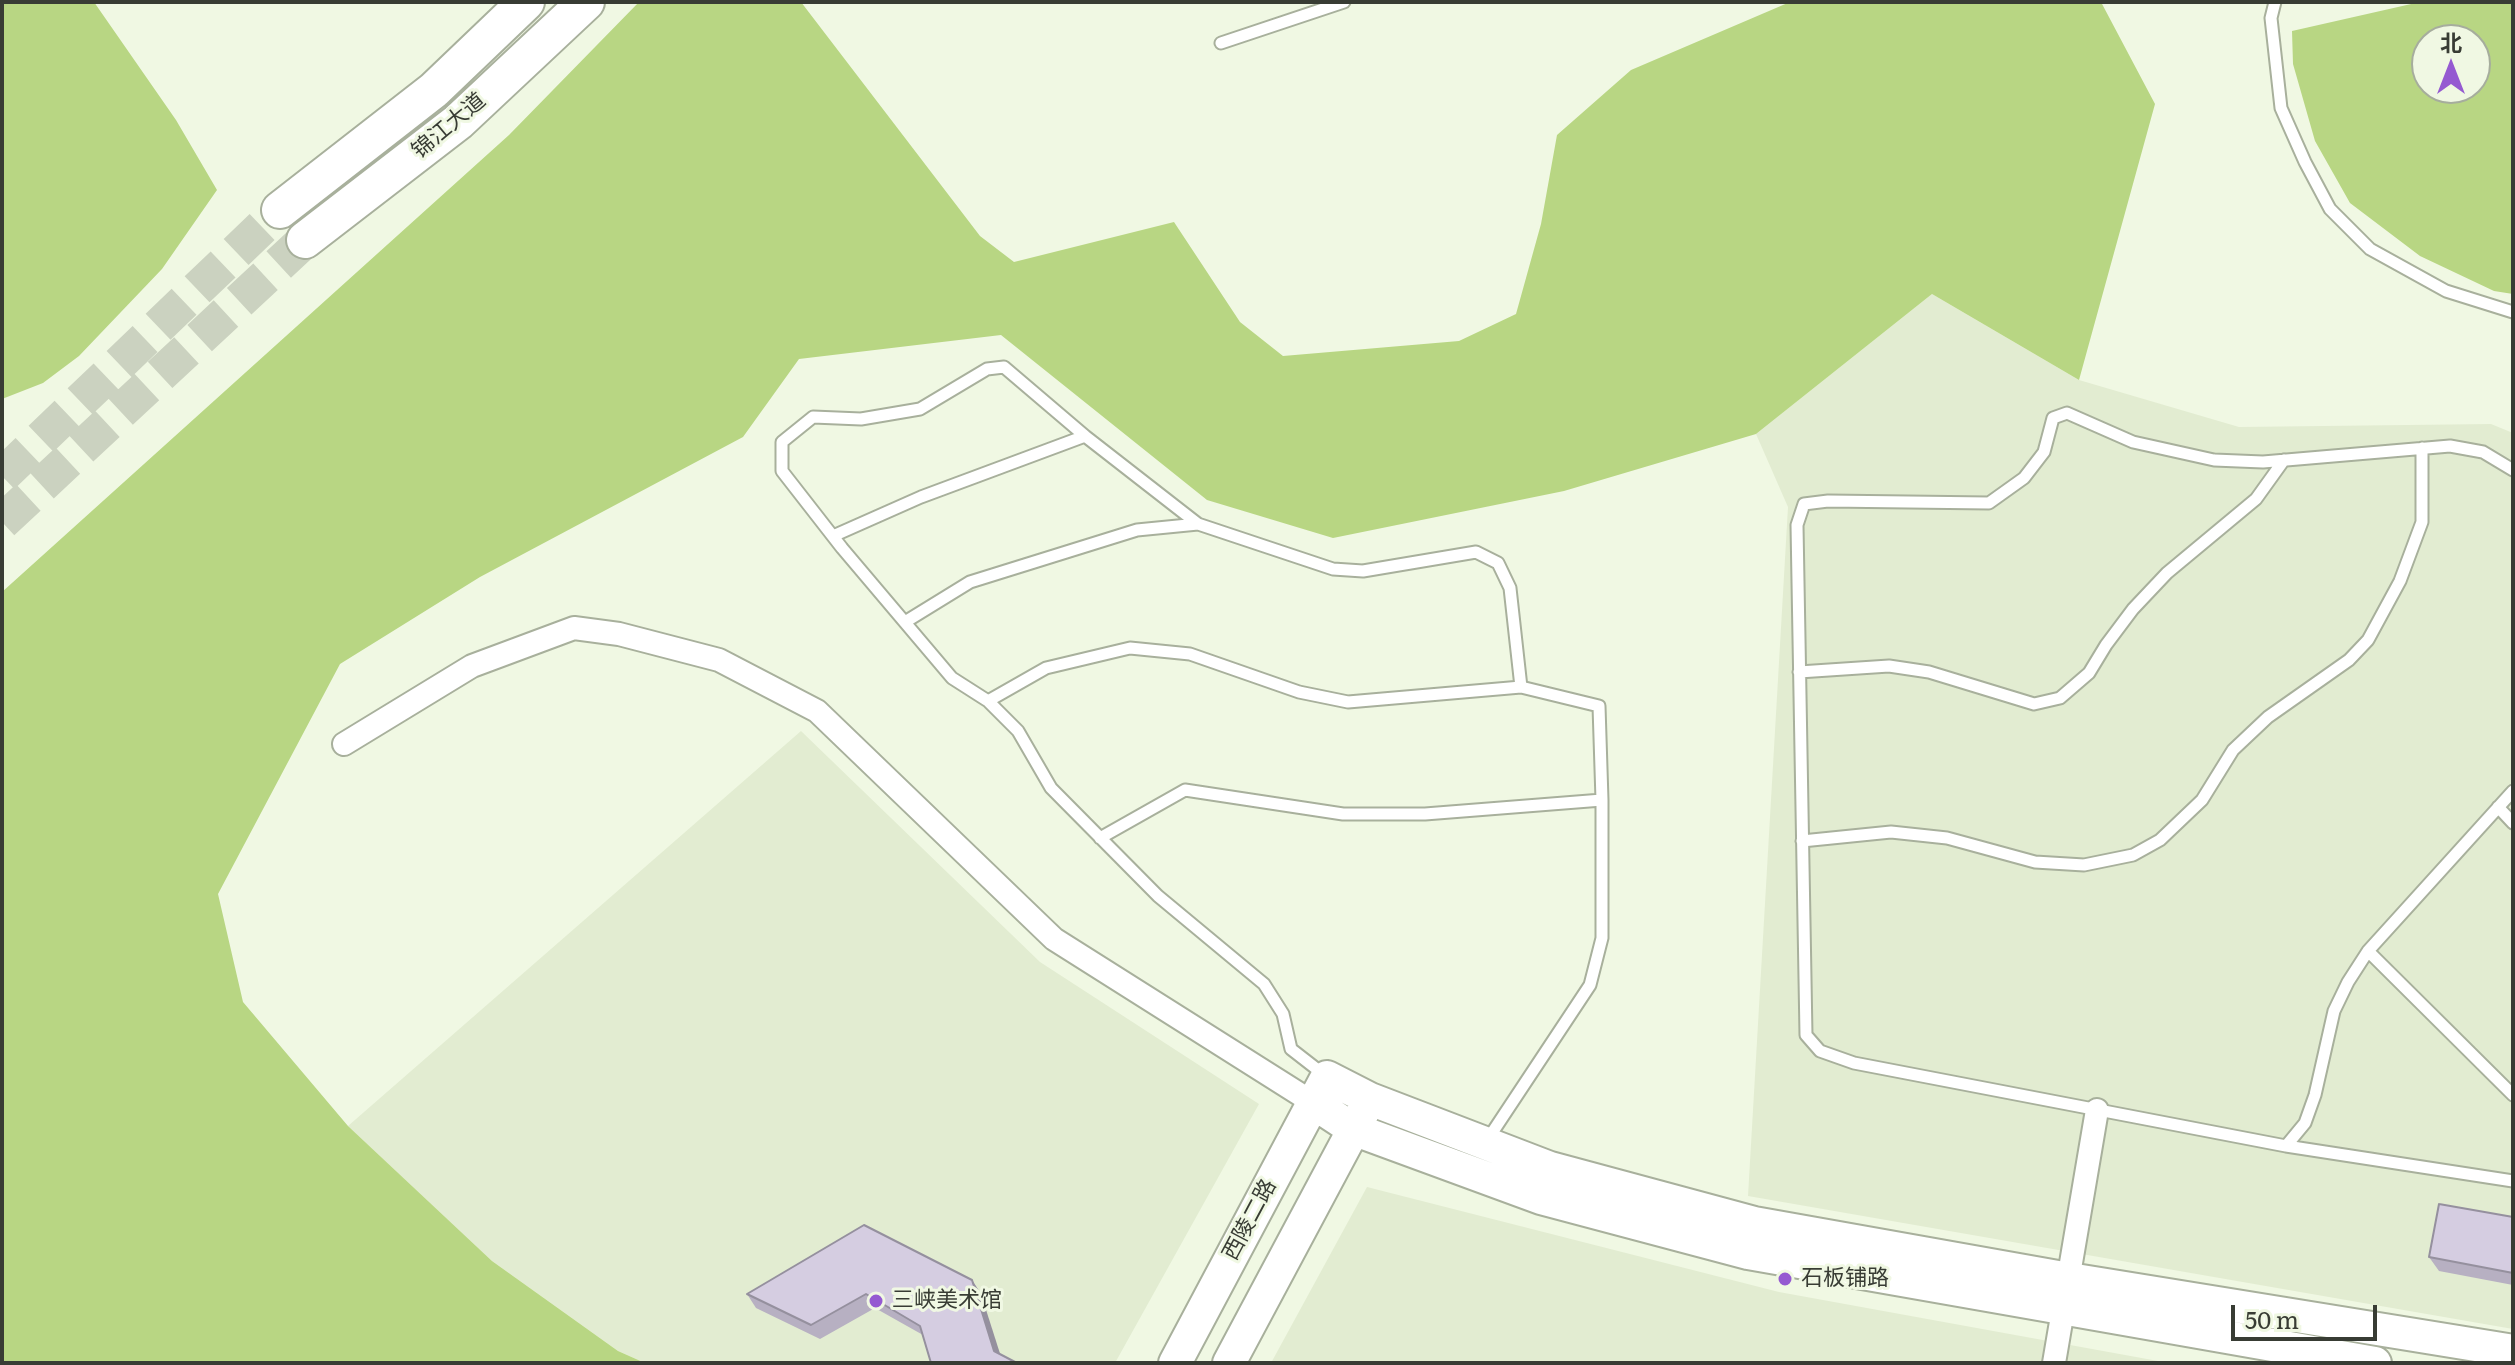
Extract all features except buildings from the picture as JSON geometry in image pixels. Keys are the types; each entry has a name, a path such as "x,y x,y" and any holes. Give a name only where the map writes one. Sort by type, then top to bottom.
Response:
{"main road":[{"name":"锦江大道","path":"280,210 434,90 526,2"},
{"name":"锦江大道","path":"305,240 458,122 586,2"},
{"path":"1320,1090 1370,1099 1550,1168 1754,1223 2375,1363"},
{"path":"1320,1090 1353,1129 1541,1198 1748,1253 2513,1351"},
{"name":"西陵二路","path":"1175,1363 1320,1090"},
{"path":"1229,1363 1370,1099"}],"street":[{"path":"344,744 472,666 574,628 619,634 719,660 817,711 1054,939 1320,1090"},
{"path":"2054,1363 2097,1110"}],"lane":[{"path":"1221,43 1344,2"},
{"path":"2275,2 2271,18 2281,108 2330,209 2370,249 2446,291 2513,312"},
{"path":"1320,1090 1291,1049 1283,1014 1264,984 1158,896 1051,788 1018,731 988,701 952,678 782,471 782,442 813,417 861,419 920,409 987,369 1004,367 1085,436 1198,524 1333,569 1363,571 1476,552 1498,563 1510,588 1521,687"},
{"path":"2513,470 2483,452 2450,446 2284,460 2214,460 2133,442 2067,413 2053,418 2044,452 2024,478 1989,503 1828,501 1804,504 1797,525 1806,1035 1820,1051 1854,1063 2286,1146 2513,1181"},
{"path":"833,536 921,497 1085,436"},
{"path":"1802,841 1891,832 1947,838 2035,862 2084,865 2133,855 2160,840 2202,800 2233,750 2268,717 2349,660 2368,640 2400,581 2422,522 2422,448"},
{"path":"1799,672 1889,666 1929,672 2034,704 2060,698 2089,673 2133,609 2167,573 2256,499 2284,460"},
{"path":"905,622 970,582 1137,530 1198,524"},
{"path":"988,701 1046,668 1130,648 1190,654 1299,692 1348,702 1521,687 1599,706 1602,938 1590,985 1485,1143"},
{"path":"1100,838 1185,790 1343,814 1425,814 1602,800"},
{"path":"2286,1146 2305,1123 2315,1095 2334,1011 2348,982 2368,951 2513,791"},
{"path":"2498,807 2513,823"},
{"path":"2368,951 2513,1095"}],"shaded area":[{"path":"1932,294 2079,380 2239,427 2491,424 2513,433 2513,1329 1748,1196 1788,507 1756,434"},
{"path":"801,731 1040,962 1259,1104 1115,1363 645,1363 618,1351 492,1261 348,1126"},
{"path":"1367,1187 1779,1292 2169,1363 1271,1363"}],"green space":[{"path":"2,2 94,2 176,120 217,190 162,269 79,356 43,383 2,399"},
{"path":"639,2 801,2 980,236 1014,262 1174,222 1240,322 1283,356 1459,341 1516,314 1541,224 1557,135 1631,70 1790,2 2101,2 2155,104 2079,380 1932,294 1756,434 1564,491 1333,538 1207,500 1001,335 799,359 743,437 480,577 340,664 218,894 243,1002 348,1126 492,1261 618,1351 645,1363 2,1363 2,592 509,135"},
{"path":"2420,2 2513,2 2513,294 2494,291 2420,256 2350,203 2315,141 2293,64 2292,31"}],"tunnel":[{"path":"2,476 280,210"},
{"path":"2,522 305,240"}],"place":[{"name":"石板铺路","path":"1785,1279"},
{"name":"三峡美术馆","path":"876,1301"}]}
